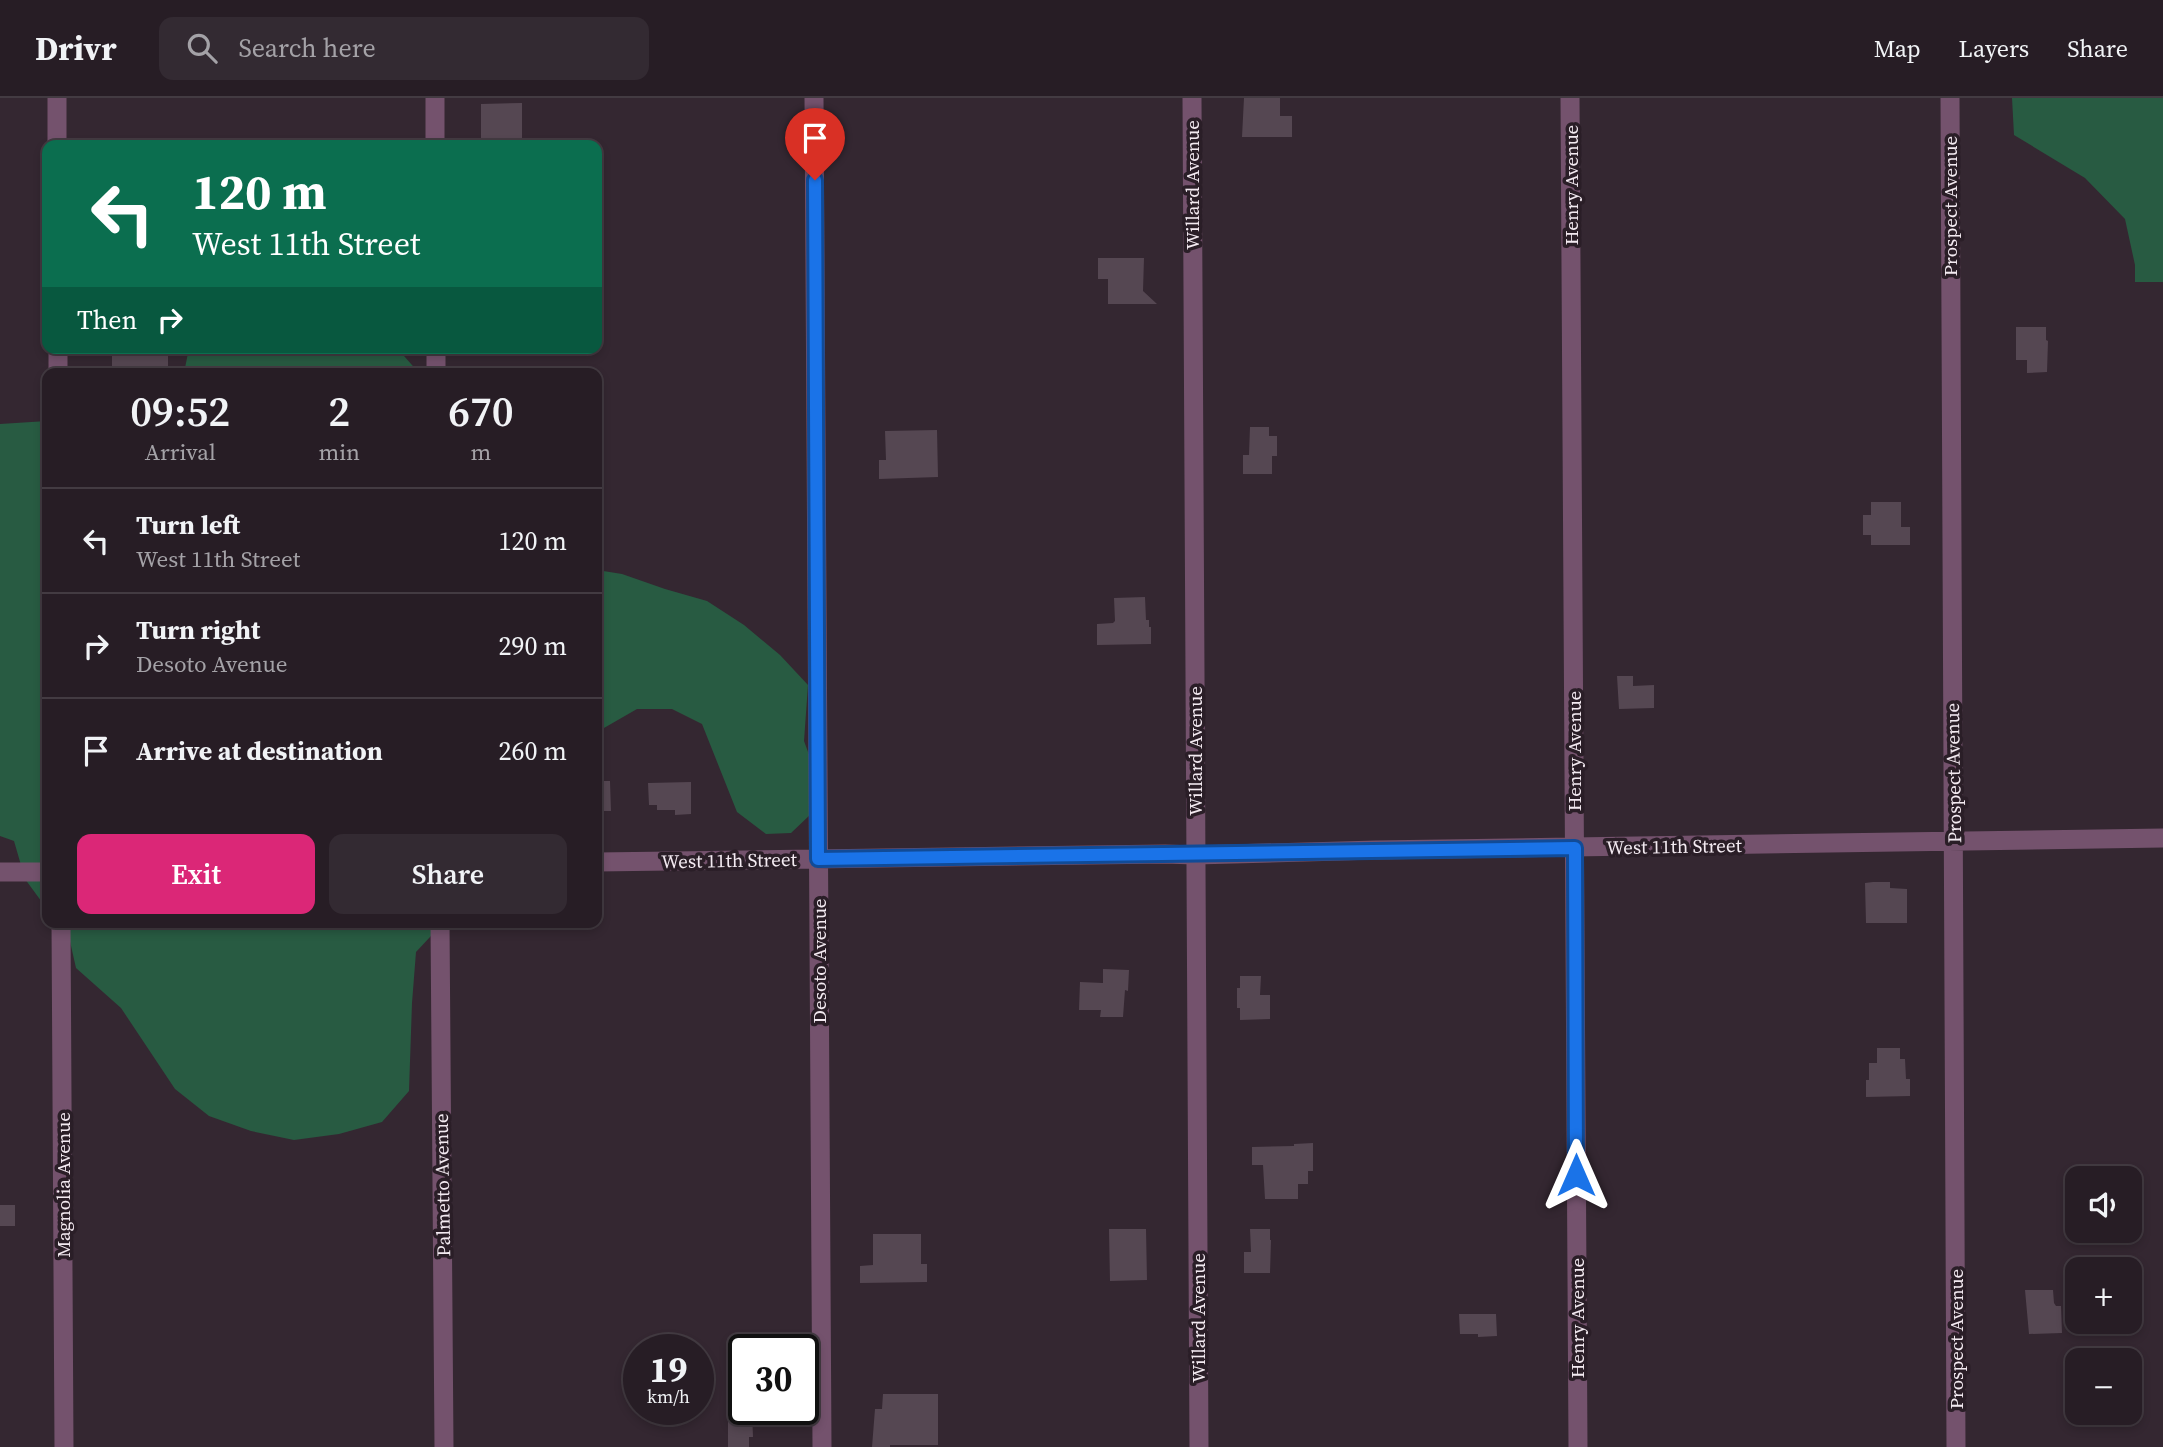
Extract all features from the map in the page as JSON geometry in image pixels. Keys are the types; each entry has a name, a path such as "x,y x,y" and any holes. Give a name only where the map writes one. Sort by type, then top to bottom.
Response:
{"street":[{"path":"57,98 57,140"},
{"path":"435,98 435,140"},
{"name":"Desoto Avenue","path":"814,98 822,1447"},
{"name":"Willard Avenue","path":"1192,98 1199,1447"},
{"name":"Henry Avenue","path":"1570,98 1578,1447"},
{"name":"Prospect Avenue","path":"1950,98 1956,1447"},
{"name":"West 11th Street","path":"602,862 1195,855 2163,838"},
{"path":"0,872 42,872"},
{"name":"Magnolia Avenue","path":"61,928 64,1447"},
{"name":"Palmetto Avenue","path":"440,928 444,1447"}],"green space":[{"path":"2012,98 2163,98 2163,282 2135,282 2135,265 2125,219 2085,178 2014,135"},
{"path":"188,354 402,354 415,368 185,368"},
{"path":"42,421 42,902 25,879 14,841 0,836 0,424"},
{"path":"602,571 622,574 707,601 744,625 780,655 808,685 804,741 811,760 812,813 791,833 766,834 737,812 702,724 672,709 637,709 602,729"},
{"path":"62,928 438,928 416,952 409,1091 382,1122 339,1134 294,1140 251,1131 209,1116 175,1089 121,1008 76,968 69,937"}],"building":[{"path":"1244,98 1280,98 1280,116 1292,116 1292,137 1242,137"},
{"path":"522,103 522,140 481,138 481,104"},
{"path":"1098,258 1144,258 1143,291 1157,304 1108,304 1108,279 1098,279"},
{"path":"2016,327 2046,327 2047,372 2027,373 2027,360 2016,360"},
{"path":"112,354 168,354 168,368 112,366"},
{"path":"1250,427 1269,427 1269,436 1277,436 1277,456 1272,456 1272,474 1243,474 1243,455 1249,455"},
{"path":"937,430 938,477 879,479 879,460 886,460 885,431"},
{"path":"1871,502 1901,502 1901,527 1910,527 1910,545 1871,545 1871,535 1863,535 1863,515 1871,515"},
{"path":"1145,597 1146,620 1149,620 1151,627 1151,644 1097,645 1097,624 1115,621 1114,598"},
{"path":"1617,676 1633,676 1633,686 1654,685 1654,708 1619,709"},
{"path":"602,781 610,781 611,811 602,811"},
{"path":"691,782 691,814 675,815 675,810 657,810 657,805 649,805 648,783"},
{"path":"1890,882 1890,888 1907,889 1907,923 1866,923 1865,883"},
{"path":"1103,969 1129,970 1123,1017 1100,1017 1101,1010 1079,1010 1080,982 1103,983"},
{"path":"1240,976 1261,976 1260,995 1270,995 1270,1019 1240,1020 1237,988 1240,988"},
{"path":"1877,1048 1900,1048 1900,1059 1905,1059 1906,1079 1910,1079 1910,1096 1866,1097 1869,1063 1877,1063"},
{"path":"1313,1143 1313,1171 1308,1171 1308,1184 1298,1184 1298,1199 1265,1199 1263,1165 1252,1165 1252,1147"},
{"path":"0,1205 15,1205 15,1226 0,1226"},
{"path":"1109,1229 1146,1229 1147,1280 1110,1281"},
{"path":"1250,1229 1270,1229 1270,1273 1244,1273 1244,1252 1251,1252"},
{"path":"873,1234 921,1234 921,1264 927,1264 927,1282 860,1283 860,1266 873,1265"},
{"path":"2025,1290 2053,1290 2054,1303 2061,1306 2062,1333 2029,1334"},
{"path":"1459,1314 1496,1314 1497,1336 1460,1334"},
{"path":"883,1394 938,1394 938,1445 872,1447 875,1409 882,1409"},
{"path":"728,1425 753,1425 753,1437 749,1437 749,1447 728,1447"}],"route":[{"path":"815,180 818,859 1575,848 1576,1175"}]}
